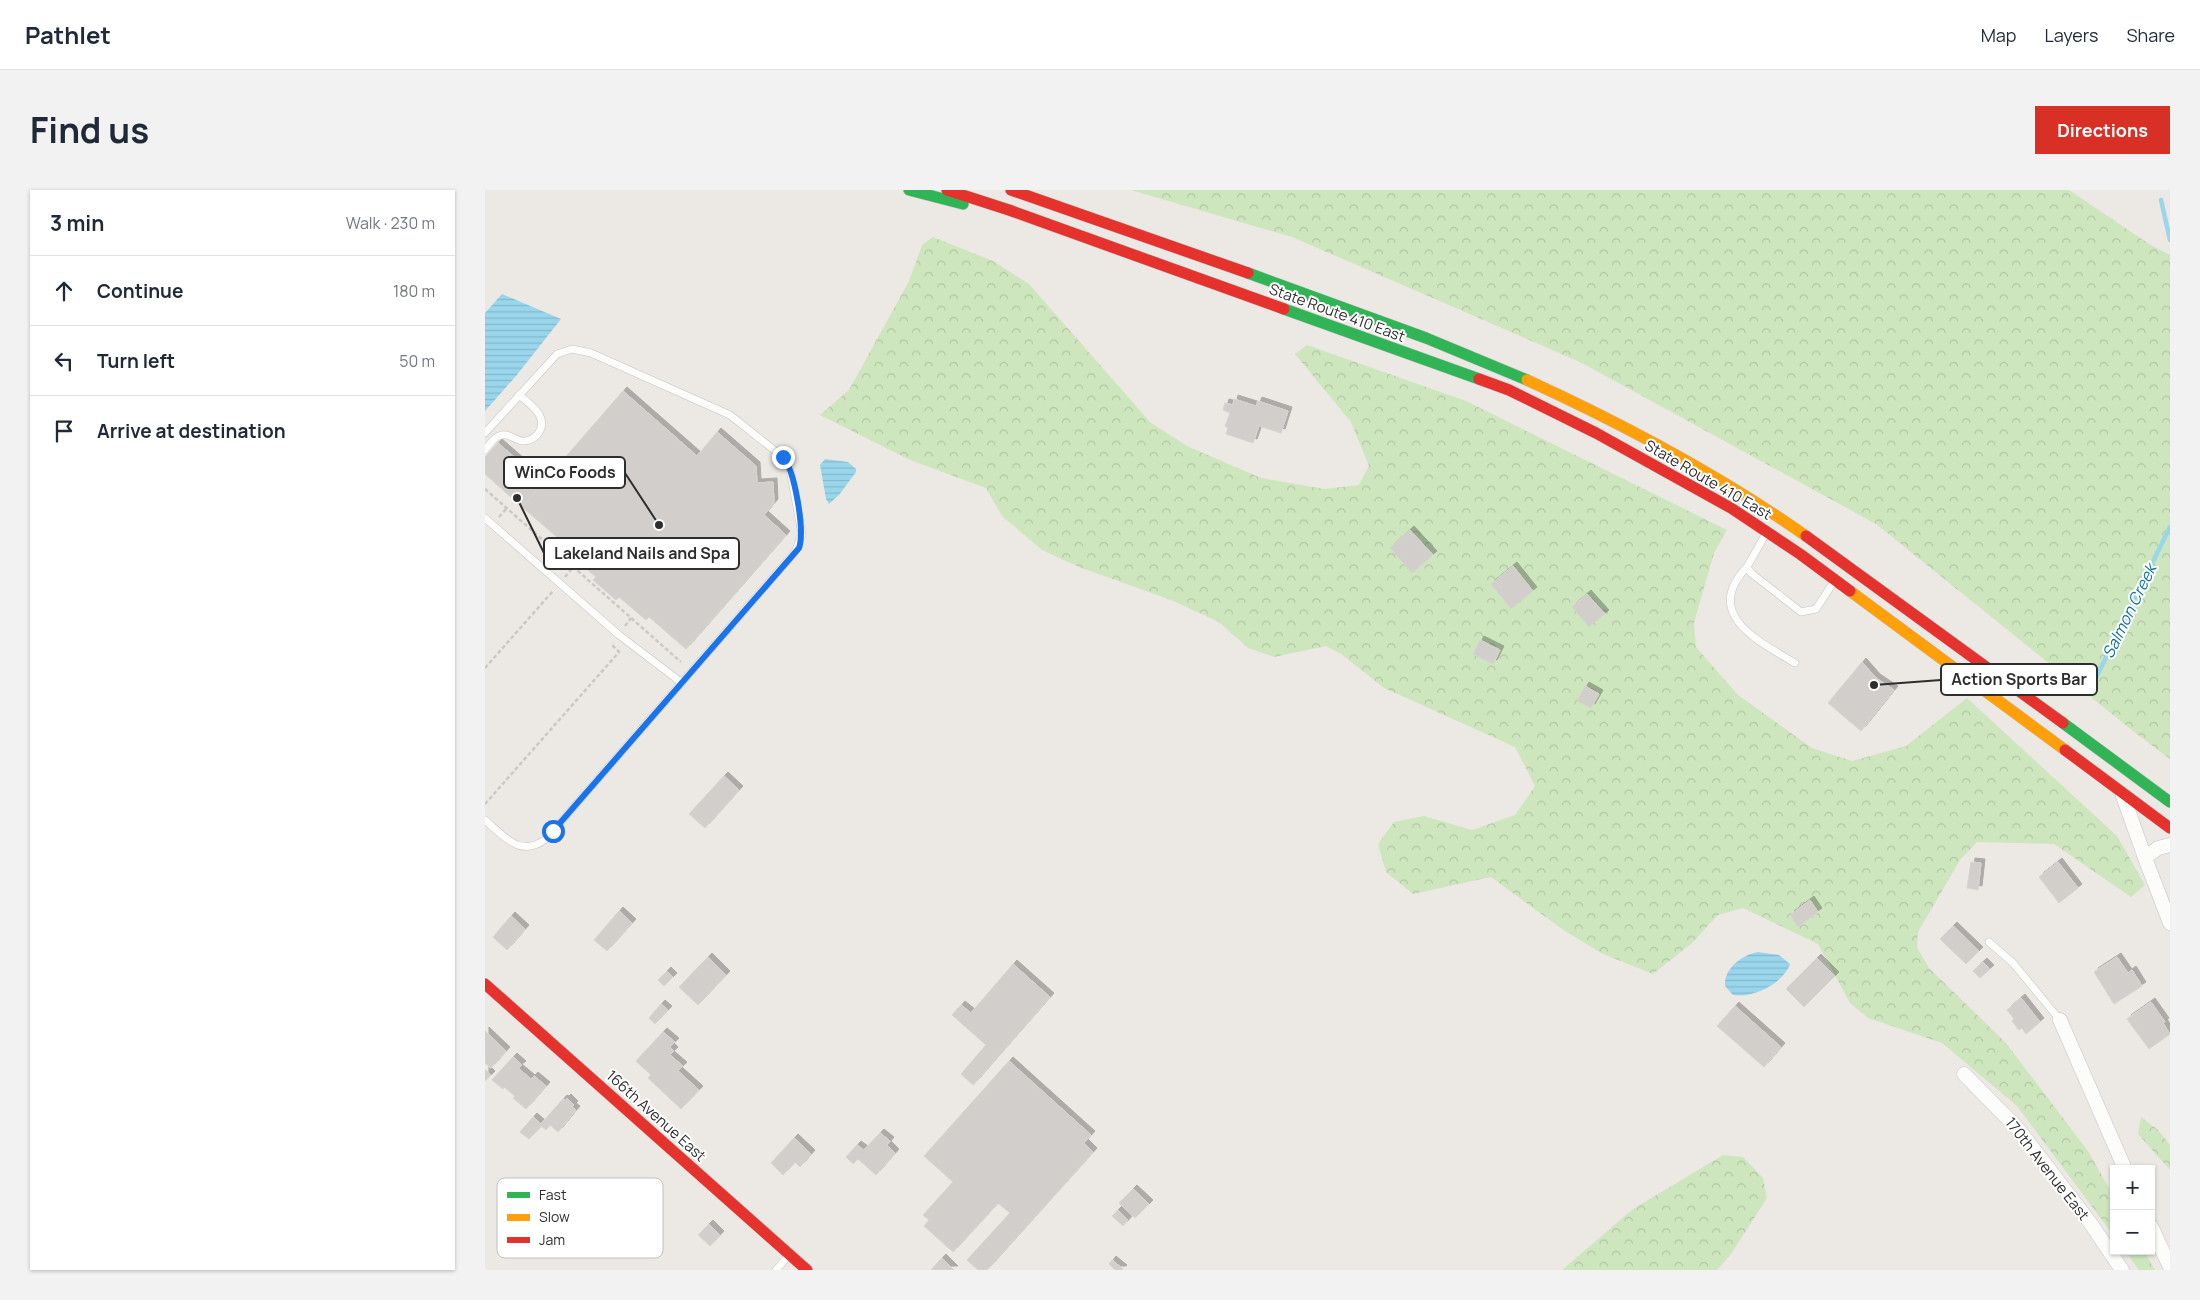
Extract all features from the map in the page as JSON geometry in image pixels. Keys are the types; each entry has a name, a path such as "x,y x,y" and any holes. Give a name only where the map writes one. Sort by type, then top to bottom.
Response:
{"main road":[{"path":"909,190 967,205 1016,221 1064,231"},
{"path":"947,190 1064,231"},
{"name":"State Route 410 East","path":"1011,190 1179,249 1492,364 1586,406 1665,448 1758,502 1818,543 2170,802"},
{"name":"State Route 410 East","path":"1064,231 1509,390 1596,433 1731,508 1767,532 1835,579 2170,828"},
{"name":"166th Avenue East","path":"485,984 807,1270"}],"street":[{"path":"2122,792 2170,923"},
{"path":"2145,858 2159,848 2170,845"},
{"path":"2060,1020 2123,1165"},
{"name":"170th Avenue East","path":"1964,1074 2030,1143 2091,1224 2122,1270"},
{"path":"2155,1235 2170,1267"}],"lane":[{"path":"485,433 557,354 572,349 581,350 730,415 788,462 802,535 799,548 553,831 540,843 534,846 516,846 485,820"},
{"path":"485,450 497,436 502,434 525,441 533,438 538,433 542,423 539,414 519,395"},
{"path":"485,518 619,635 682,683"},
{"path":"1767,532 1747,567 1735,580 1732,586 1731,598 1735,615 1744,629 1754,638 1795,663"},
{"path":"1747,567 1751,573 1801,612 1816,609 1835,579"},
{"path":"1989,942 2013,963 2060,1020"},
{"path":"776,1270 789,1254"}],"path":[{"path":"485,489 681,662"},
{"path":"485,668 573,566"},
{"path":"485,804 619,652 611,645 631,618"}],"green space":[{"path":"1131,190 2069,190 2149,244 2170,255 2170,759 1876,524 1580,362 1292,237"},
{"path":"933,237 993,261 1029,284 1150,422 1187,446 1261,478 1324,489 1359,485 1369,466 1351,422 1295,354 1307,345 1466,401 1727,530 1714,553 1694,623 1696,647 1738,695 1812,748 1852,761 1906,746 1967,698 2117,836 2145,885 2131,897 2054,844 1977,842 1960,860 1918,932 1917,948 1929,968 2006,1043 2088,1151 2110,1190 2110,1231 2017,1106 1942,1043 1868,1018 1850,1003 1818,944 1743,908 1718,915 1692,943 1653,974 1603,954 1562,929 1491,877 1413,894 1386,872 1378,844 1394,822 1424,816 1472,830 1515,815 1535,786 1515,747 1384,688 1341,654 1326,646 1274,657 1248,648 1219,622 1171,600 1079,567 1042,550 1002,516 986,488 910,460 820,415 849,390 909,281 922,245"},
{"path":"2141,1117 2158,1130 2170,1145 2170,1170 2138,1134"},
{"path":"1723,1155 1743,1157 1763,1178 1767,1198 1731,1254 1717,1270 1562,1270 1633,1209"},
{"path":"2128,1255 2146,1255 2155,1270 2139,1270"}],"water":[{"path":"502,294 561,319 516,376 485,411 485,313"},
{"path":"825,459 848,462 856,469 856,472 839,495 829,504 826,499 820,465"},
{"path":"1758,952 1779,955 1790,964 1789,967 1779,979 1765,989 1749,994 1733,995 1725,986 1727,974 1740,959"}],"building":[{"path":"623,391 697,456 717,432 756,466 757,483 773,482 774,503 764,515 786,535 686,649 649,617 646,620 619,597 616,600 593,580 596,577 568,553 571,549 522,507"},
{"path":"1234,399 1256,406 1258,401 1288,411 1281,433 1259,426 1253,443 1226,434 1228,428 1225,426 1230,413 1223,410 1225,403 1233,405"},
{"path":"498,443 544,483 522,507 485,474 485,457"},
{"path":"1410,530 1433,555 1412,573 1390,548"},
{"path":"1513,566 1533,591 1511,609 1491,584"},
{"path":"1587,594 1605,614 1589,627 1572,607"},
{"path":"1480,640 1500,650 1493,664 1473,654"},
{"path":"1862,662 1876,678 1894,690 1861,731 1828,703"},
{"path":"1585,686 1599,694 1591,708 1577,701"},
{"path":"724,776 739,790 705,828 689,814"},
{"path":"1971,862 1981,863 1978,890 1967,888"},
{"path":"2058,862 2078,888 2059,903 2039,877"},
{"path":"1810,900 1818,912 1798,927 1790,915"},
{"path":"619,911 632,923 607,951 594,940"},
{"path":"511,916 525,929 507,950 493,937"},
{"path":"1953,926 1979,951 1966,964 1940,939"},
{"path":"708,957 726,975 698,1005 679,987"},
{"path":"2117,957 2128,973 2132,970 2142,986 2114,1004 2094,972"},
{"path":"1817,958 1835,976 1804,1007 1786,989"},
{"path":"1983,962 1990,969 1980,978 1973,971"},
{"path":"1013,964 1050,997 973,1085 961,1074 986,1045 952,1015 961,1005 971,1013"},
{"path":"667,971 673,977 664,986 658,980"},
{"path":"2021,998 2040,1022 2026,1034 2022,1028 2019,1030 2007,1010"},
{"path":"2151,1002 2165,1022 2163,1023 2170,1034 2149,1049 2127,1019"},
{"path":"661,1004 668,1010 655,1024 649,1018"},
{"path":"1735,1006 1781,1047 1764,1067 1717,1026"},
{"path":"485,1031 506,1051 491,1068 485,1063"},
{"path":"663,1032 675,1042 670,1047 674,1051 670,1055 683,1066 678,1071 699,1090 681,1109 648,1078 651,1075 636,1061"},
{"path":"513,1057 522,1065 518,1068 531,1079 534,1076 546,1086 526,1109 513,1098 515,1096 492,1080"},
{"path":"1009,1061 1091,1135 1084,1143 1093,1152 987,1270 978,1270 967,1260 1010,1213 998,1203 953,1252 924,1226 929,1220 923,1215 953,1182 924,1156"},
{"path":"485,1069 491,1075 485,1081"},
{"path":"567,1098 576,1110 558,1132 550,1125 546,1130 541,1126 529,1139 520,1132 533,1117 541,1124 563,1099"},
{"path":"880,1133 890,1141 887,1145 895,1153 876,1175 858,1159 853,1164 846,1157 857,1145 864,1150"},
{"path":"794,1138 811,1154 800,1167 795,1162 783,1175 771,1163"},
{"path":"1133,1189 1149,1204 1135,1218 1119,1203"},
{"path":"1118,1210 1128,1220 1123,1226 1112,1216"},
{"path":"709,1224 720,1235 710,1246 698,1235"},
{"path":"942,1258 954,1270 931,1270"},
{"path":"1112,1260 1123,1269 1115,1270 1109,1264"}],"waterway":[{"name":"Salmon Creek","path":"2161,200 2170,240"},
{"name":"Salmon Creek","path":"2088,694 2170,527"}],"traffic: fast":[{"path":"909,190 963,204"},
{"path":"1248,273 1426,338 1527,380"},
{"path":"1284,309 1479,379"},
{"path":"2063,723 2170,802"}],"traffic: slow":[{"path":"1527,380 1600,415 1705,471 1806,536"},
{"path":"1850,591 2065,750"}],"traffic: jam":[{"path":"947,190 1009,210 1284,309"},
{"path":"1011,190 1248,273"},
{"path":"1479,379 1509,390 1596,433 1731,508 1800,554 1850,591"},
{"path":"1806,536 2063,723"},
{"path":"2065,750 2170,828"},
{"path":"485,984 807,1270"}],"place":[{"name":"Lakeland Nails and Spa","path":"517,498"},
{"name":"WinCo Foods","path":"659,525"},
{"name":"Action Sports Bar","path":"1874,685"}],"route":[{"path":"553,831 799,548 802,535 790,469 788,462 783,457"}]}
